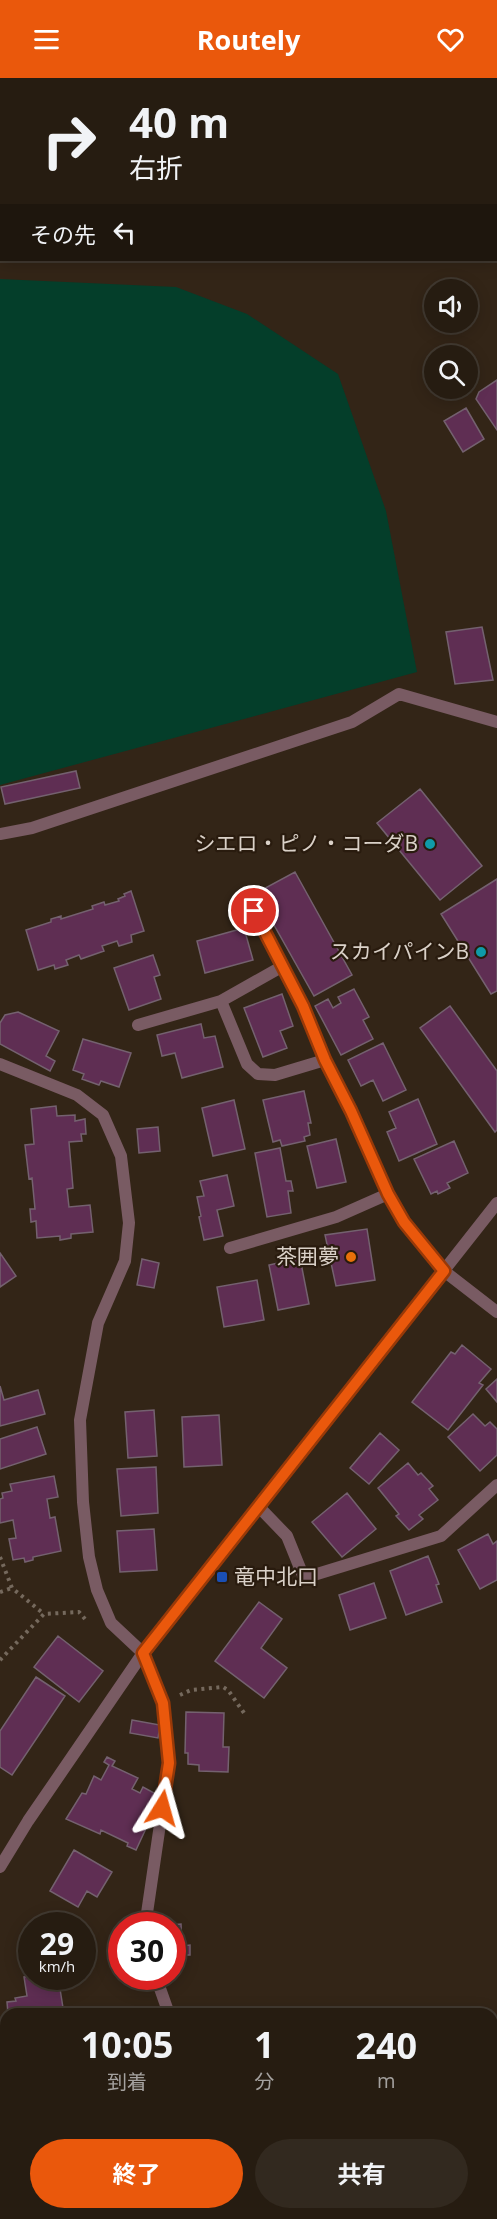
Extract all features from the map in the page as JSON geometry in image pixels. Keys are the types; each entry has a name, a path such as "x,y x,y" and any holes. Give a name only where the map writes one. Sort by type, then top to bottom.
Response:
{"street":[{"path":"0,834 32,828 352,722 399,694 497,722"},
{"path":"254,911 303,1006 325,1060 351,1111 388,1194 404,1222 444,1271 497,1312"},
{"path":"138,1025 221,1001 283,966"},
{"path":"221,1001 247,1064 258,1074 275,1075 325,1060"},
{"path":"0,1064 77,1095 103,1115 121,1156 129,1223 125,1261 98,1323 80,1420 83,1502 89,1557 97,1590 111,1623 143,1653 163,1703 169,1763 147,1912"},
{"path":"230,1248 336,1217 388,1194"},
{"path":"0,1867 28,1821 143,1653 497,1203"},
{"path":"258,1506 287,1536 304,1578 441,1536 497,1485"},
{"path":"161,1990 167,2008"}],"path":[{"path":"0,1557 12,1588 44,1614 79,1612 85,1620"},
{"path":"0,1592 12,1588"},
{"path":"0,1660 44,1614"},
{"path":"163,1703 191,1690 223,1687 228,1690 244,1713"}],"green space":[{"path":"0,279 176,287 247,314 338,374 386,511 417,672 0,785"}],"building":[{"path":"497,380 497,430 476,399 478,399 479,392"},
{"path":"466,408 484,439 463,452 444,421"},
{"path":"482,627 493,680 455,684 446,632"},
{"path":"76,771 80,788 5,804 1,787"},
{"name":"シエロ・ピノ・コーダB","path":"420,789 482,866 440,900 377,823"},
{"path":"295,872 352,975 314,996 256,893"},
{"name":"スカイパインB","path":"497,879 497,991 491,994 441,914"},
{"path":"131,891 144,931 131,935 132,942 119,946 117,941 102,946 104,951 81,959 79,955 66,960 68,965 55,969 54,965 38,970 26,930 51,922 51,919 61,916 61,919 93,909 92,906 104,902 105,905 119,901 118,899 125,896 124,894"},
{"path":"244,928 253,960 205,973 197,941"},
{"path":"153,955 160,975 154,977 161,999 129,1010 114,968"},
{"path":"354,989 369,1017 363,1020 373,1039 341,1055 315,1006 328,999 333,1008 341,1003 338,997"},
{"path":"282,994 293,1026 280,1031 287,1048 263,1057 244,1008"},
{"path":"450,1006 497,1071 497,1130 495,1132 420,1028"},
{"path":"18,1012 59,1031 46,1056 55,1061 50,1071 0,1044 0,1023 5,1015"},
{"path":"201,1024 204,1038 215,1036 223,1067 182,1078 175,1053 162,1056 157,1035"},
{"path":"83,1039 131,1053 119,1087 101,1081 99,1085 82,1079 84,1074 73,1070"},
{"path":"383,1043 406,1090 383,1101 373,1080 361,1086 348,1060"},
{"path":"304,1091 311,1123 308,1123 310,1135 304,1137 305,1141 282,1146 280,1140 273,1142 263,1100"},
{"path":"418,1099 437,1144 399,1161 387,1132 396,1128 389,1112"},
{"path":"234,1100 245,1149 213,1156 202,1108"},
{"path":"56,1106 57,1116 75,1115 75,1121 85,1119 86,1134 81,1134 82,1141 69,1142 73,1188 67,1189 69,1207 90,1205 93,1232 71,1234 71,1238 60,1240 60,1236 37,1238 36,1221 31,1222 30,1209 35,1209 32,1178 29,1179 25,1145 34,1144 31,1109"},
{"path":"158,1127 160,1151 139,1153 137,1129"},
{"path":"336,1139 346,1182 317,1188 307,1146"},
{"path":"454,1141 468,1173 447,1183 450,1188 438,1194 437,1191 431,1194 414,1159"},
{"path":"280,1148 286,1181 291,1181 293,1191 288,1191 291,1213 267,1217 255,1153"},
{"path":"227,1175 234,1206 217,1210 223,1236 204,1240 197,1197 204,1196 200,1181"},
{"name":"茶囲夢","path":"367,1229 375,1280 336,1286 325,1235"},
{"path":"0,1253 16,1276 0,1287"},
{"path":"300,1258 309,1304 278,1310 269,1265"},
{"path":"142,1259 159,1263 154,1288 137,1285"},
{"path":"257,1280 264,1320 224,1327 217,1287"},
{"path":"462,1345 491,1369 479,1383 483,1385 448,1430 412,1402 451,1352 455,1354"},
{"path":"497,1379 497,1402 486,1389"},
{"path":"0,1386 4,1400 38,1390 45,1414 0,1426"},
{"path":"154,1410 157,1456 128,1458 125,1412"},
{"path":"473,1414 485,1426 490,1422 497,1429 497,1455 480,1471 448,1437"},
{"path":"219,1415 222,1465 184,1467 182,1417"},
{"path":"37,1427 46,1454 0,1469 0,1439"},
{"path":"380,1433 399,1450 369,1484 350,1468"},
{"path":"408,1463 418,1475 421,1473 433,1486 429,1489 438,1500 419,1515 423,1519 409,1530 396,1516 399,1514 378,1488"},
{"path":"156,1467 158,1513 121,1516 117,1469"},
{"path":"54,1476 58,1497 47,1499 50,1518 55,1517 61,1551 33,1557 33,1560 25,1562 24,1558 13,1560 9,1539 16,1538 13,1520 0,1523 2,1493 12,1491 10,1484"},
{"path":"347,1493 376,1529 342,1557 312,1522"},
{"path":"154,1529 157,1570 120,1572 117,1531"},
{"path":"488,1534 493,1544 497,1541 497,1580 480,1589 458,1550"},
{"path":"428,1556 439,1584 436,1585 442,1602 406,1615 390,1571"},
{"path":"374,1583 386,1618 350,1630 339,1595"},
{"path":"259,1602 282,1619 261,1648 287,1668 264,1698 215,1661"},
{"path":"58,1636 103,1671 79,1702 34,1667"},
{"path":"36,1677 65,1696 12,1775 0,1767 0,1731"},
{"path":"186,1712 224,1713 223,1747 229,1747 228,1772 199,1771 199,1765 188,1764 188,1753 185,1753"},
{"path":"132,1720 160,1725 158,1738 130,1733"},
{"path":"107,1757 115,1761 112,1766 138,1778 132,1789 140,1793 143,1787 156,1794 143,1820 149,1822 136,1850 127,1846 128,1843 101,1830 100,1834 66,1819 82,1793 86,1794 94,1776 101,1780 109,1765 104,1762"},
{"path":"74,1850 112,1872 97,1897 87,1891 78,1907 50,1891"},
{"path":"190,1945 190,1955 186,1955 186,1946"},
{"path":"26,1990 60,1990 63,2008 8,2008 7,2002 27,1996"}],"place":[{"name":"シエロ・ピノ・コーダB","path":"430,844"},
{"name":"スカイパインB","path":"481,952"},
{"name":"茶囲夢","path":"351,1257"},
{"name":"竜中北口","path":"222,1577"}],"route":[{"path":"162,1808 169,1763 163,1703 143,1653 444,1271 404,1222 388,1194 351,1111 325,1060 303,1006 254,911"}]}
